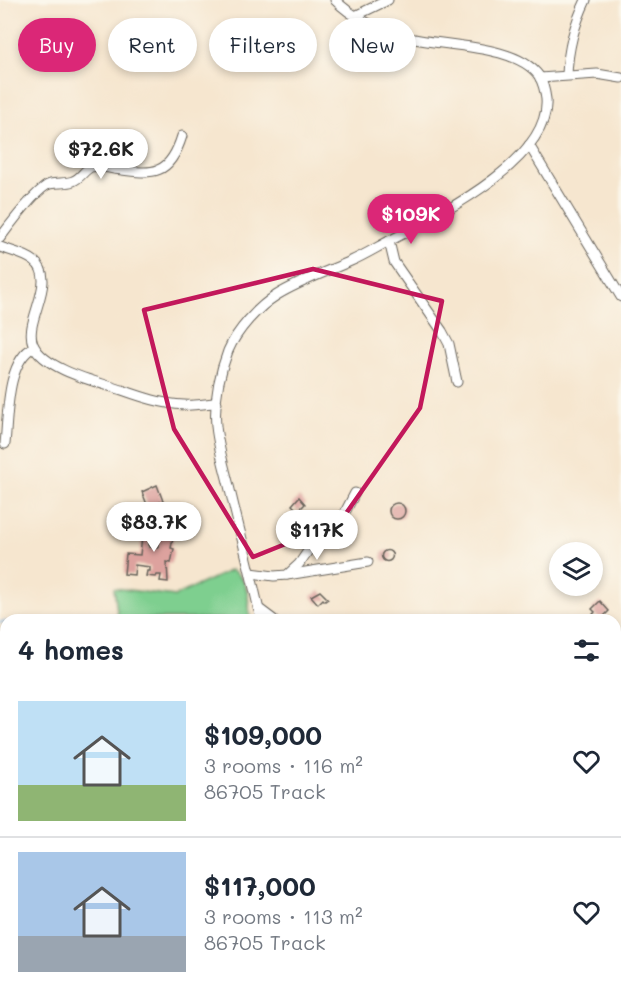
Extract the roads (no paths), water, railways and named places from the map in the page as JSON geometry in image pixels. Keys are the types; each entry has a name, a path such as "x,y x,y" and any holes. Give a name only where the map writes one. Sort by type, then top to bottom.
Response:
{"street":[{"path":"260,614 216,426 217,387 229,350 243,328 262,306 279,294 353,260 450,209 471,195 506,168 529,145 538,134 544,119 546,98 540,78 521,60 503,54 403,37 380,29 355,16 335,0"},
{"path":"355,16 387,0"},
{"path":"567,75 570,41 586,0"},
{"path":"540,78 597,74 621,78"},
{"path":"0,238 12,221 46,186 73,182 92,166 135,172 151,172 161,169 170,163 182,136"},
{"path":"529,145 621,297"},
{"path":"389,241 394,262 449,344 458,382"},
{"path":"0,247 32,259 41,270 42,290 31,333 31,349 18,362 16,368 8,407 5,444"},
{"path":"31,349 68,371 100,385 172,404 217,402"},
{"path":"287,575 299,564 310,548 342,518 356,493"},
{"path":"251,573 287,575 369,562"},
{"path":"258,608 266,614"}]}
